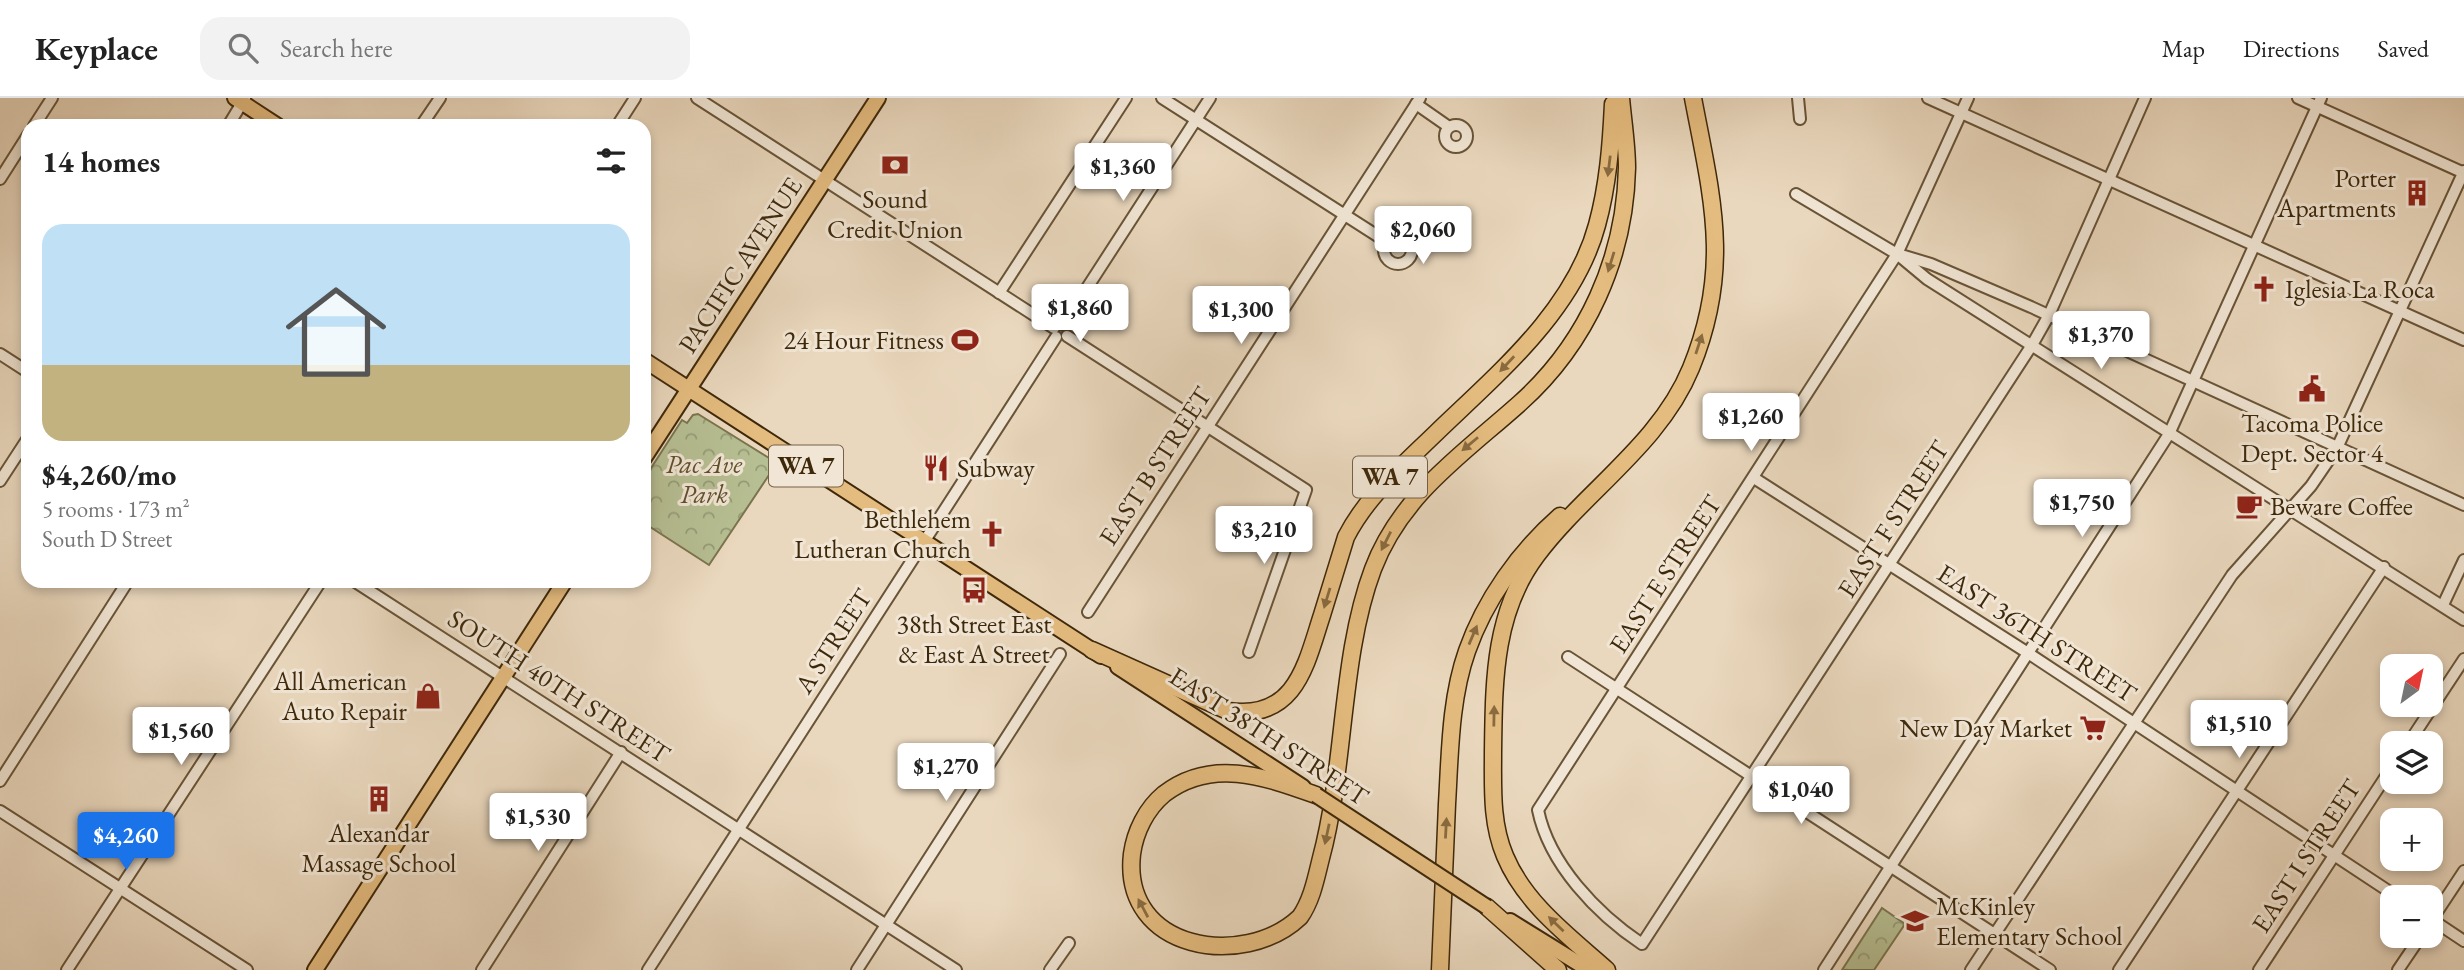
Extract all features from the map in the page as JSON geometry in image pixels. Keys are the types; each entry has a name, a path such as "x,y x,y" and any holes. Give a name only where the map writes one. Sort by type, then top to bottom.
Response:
{"highway":[{"name":"WA 7","path":"1092,650 1228,711 1263,708 1292,690 1305,671 1346,537 1355,521 1389,479 1503,368 1533,334 1564,294 1582,263 1597,228 1606,184 1613,98"},
{"path":"1316,795 1278,782 1229,772 1187,779 1166,793 1151,807 1135,836 1131,864 1138,901 1150,922 1186,950 1232,957 1269,945 1290,929 1303,913 1327,836 1356,635 1373,569 1392,529 1416,496 1450,462 1540,383 1569,351 1586,323 1611,264 1622,214 1627,169 1620,98"},
{"path":"1606,970 1549,918 1516,877 1506,858 1499,838 1492,791 1495,680 1500,634 1509,604 1523,576 1537,554 1640,444 1663,415 1690,370 1704,328 1713,286 1716,216 1693,98"},
{"path":"1440,970 1450,750 1466,654 1477,625 1503,582 1541,533 1640,444"},
{"path":"1487,907 1558,970"}],"main road":[{"name":"PACIFIC AVENUE","path":"651,447 878,98"},
{"path":"241,100 268,119"},
{"name":"WA 7","path":"651,365 923,542"},
{"name":"EAST 38TH STREET","path":"923,542 1487,907 1589,970"},
{"path":"315,970 560,588"}],"street":[{"path":"38,119 52,98"},
{"path":"426,119 440,98"},
{"path":"622,119 635,98"},
{"path":"697,98 1306,491 1249,652"},
{"path":"999,293 1126,98"},
{"path":"1161,98 1387,242"},
{"name":"A STREET","path":"648,970 1210,98"},
{"path":"1798,98 1800,119"},
{"path":"1928,98 2464,340"},
{"name":"EAST E STREET","path":"1642,944 1589,897 1566,870 1548,843 1538,810 1897,254 1968,98"},
{"name":"EAST F STREET","path":"1642,944 2032,345 2049,316 2145,98"},
{"path":"1971,970 2232,575 2291,508 2337,448 2464,172 2319,102 2298,98"},
{"path":"232,119 241,100"},
{"path":"1418,101 1449,127"},
{"name":"EAST B STREET","path":"1088,612 1418,101"},
{"path":"1824,970 2169,434 2319,102"},
{"path":"0,179 21,146"},
{"path":"1796,194 1897,254 1927,279 2169,434 2385,567 2464,620"},
{"path":"1897,254 1960,275 2464,505"},
{"path":"0,354 21,368"},
{"path":"0,481 21,449"},
{"name":"EAST 36TH STREET","path":"1754,478 2028,653 2380,885"},
{"path":"2443,605 2464,560"},
{"path":"2119,970 2385,567"},
{"path":"0,782 124,588"},
{"path":"67,970 316,588"},
{"name":"SOUTH 40TH STREET","path":"365,588 956,970"},
{"path":"857,970 1060,654"},
{"path":"1568,657 2050,970"},
{"path":"2417,731 2464,659"},
{"path":"482,970 621,752"},
{"name":"EAST I STREET","path":"2259,970 2380,785"},
{"path":"0,811 247,970"},
{"path":"2443,902 2464,871"},
{"path":"2443,928 2464,941"},
{"path":"1050,970 1069,943"},
{"path":"2399,970 2413,948"}],"green space":[{"name":"Pac Ave Park","path":"698,414 777,463 709,565 651,528 651,468 682,420 687,423 693,415"},
{"path":"1882,908 1905,924 1874,970 1842,970"}],"place":[{"name":"Sound Credit Union","path":"895,165"},
{"name":"Porter Apartments","path":"2417,193"},
{"name":"Iglesia La Roca","path":"2264,289"},
{"name":"24 Hour Fitness","path":"965,340"},
{"name":"Tacoma Police Dept. Sector 4","path":"2312,389"},
{"name":"Subway","path":"936,468"},
{"name":"Beware Coffee","path":"2249,506"},
{"name":"Bethlehem Lutheran Church","path":"992,534"},
{"name":"38th Street East & East A Street","path":"974,590"},
{"name":"All American Auto Repair","path":"428,696"},
{"name":"New Day Market","path":"2093,728"},
{"name":"Alexandar Massage School","path":"379,799"},
{"name":"McKinley Elementary School","path":"1915,921"}]}
